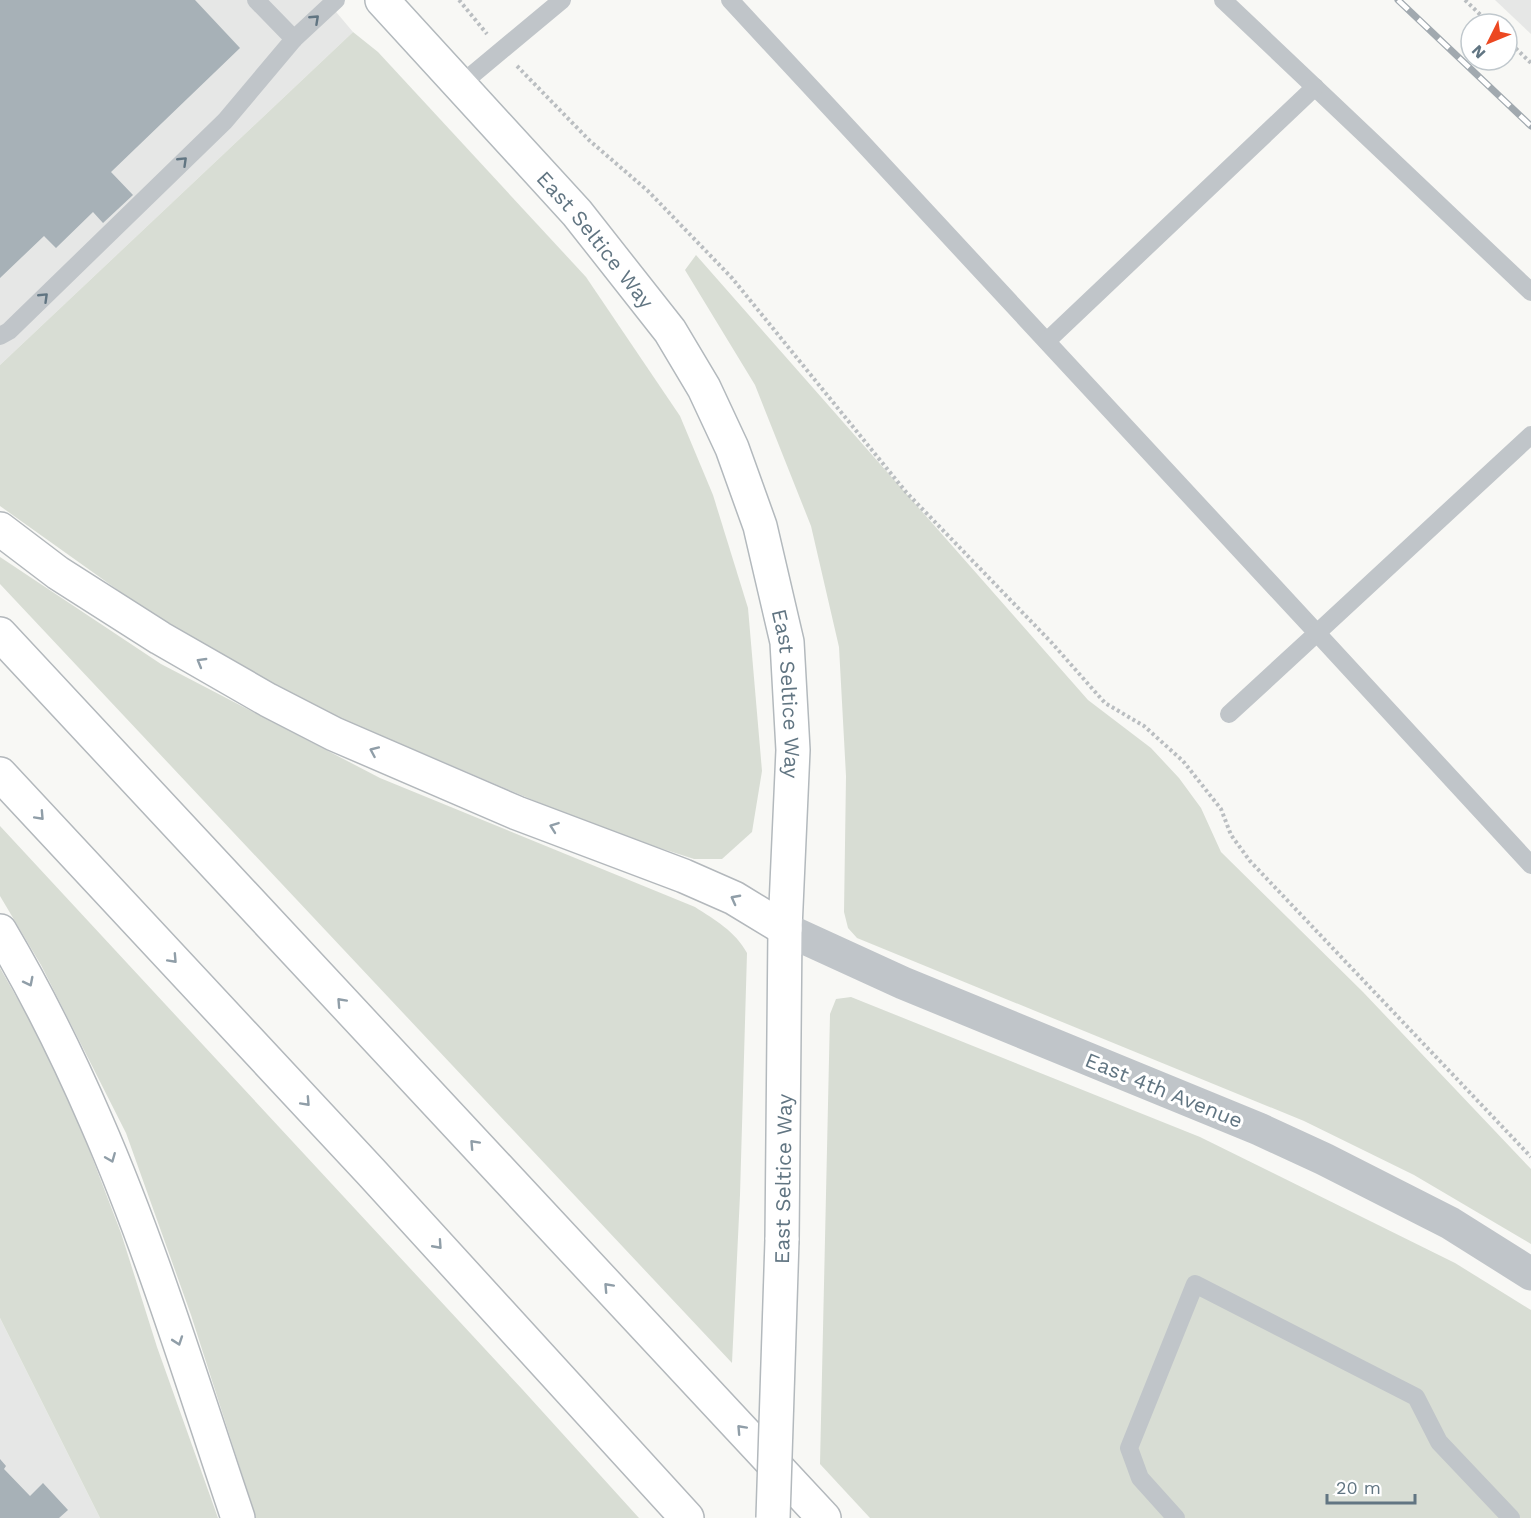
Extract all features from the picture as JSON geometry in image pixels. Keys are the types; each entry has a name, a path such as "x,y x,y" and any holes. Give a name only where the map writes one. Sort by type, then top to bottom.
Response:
{"main road":[{"name":"East Seltice Way","path":"382,0 578,213 670,331 704,388 732,448 760,526 787,642 793,750 785,929 782,1240 773,1518"},
{"path":"0,530 57,573 160,638 268,700 334,734 517,813 684,876 734,898 785,929"},
{"path":"0,634 824,1518"},
{"path":"0,774 371,1172 687,1518"},
{"path":"0,931 59,1040 101,1132 136,1220 238,1518"}],"street":[{"name":"East 4th Avenue","path":"785,929 903,983 1324,1159 1450,1223 1531,1274"}],"lane":[{"path":"256,0 294,39"},
{"path":"0,336 9,331 225,121 294,39 336,0"},
{"path":"460,85 562,0"},
{"path":"730,0 1531,865"},
{"path":"1222,0 1531,292"},
{"path":"1047,341 1314,87"},
{"path":"1229,714 1531,435"},
{"path":"1176,1518 1140,1478 1129,1448 1195,1284 1416,1397 1439,1442 1511,1518"}],"path":[{"path":"459,0 501,51 590,141 648,192 732,278 906,492 1051,642 1105,703 1144,726 1183,761 1221,809 1231,835 1250,861 1531,1157"},
{"path":"1465,0 1478,12"},
{"path":"1519,52 1531,63"}],"shaded area":[{"path":"0,0 326,0 353,32 0,365"},
{"path":"1495,0 1531,0 1531,34 1519,23 1519,12 1508,12"},
{"path":"353,32 378,52 586,277 680,416 713,495 748,608 762,771 752,832 722,859 694,859 601,829 279,692 143,608 0,506 0,365"},
{"path":"696,255 1088,700 1151,748 1179,778 1201,808 1221,852 1363,992 1531,1169 1531,1244 1414,1175 1304,1121 857,938 848,928 844,912 846,776 839,647 811,526 755,385 685,270"},
{"path":"0,557 161,664 380,778 695,907 737,938 747,953 740,1195 732,1363 0,584"},
{"path":"0,826 639,1518 256,1518 191,1315 126,1133 41,965 0,896"},
{"path":"0,968 38,1035 82,1131 121,1233 157,1347 218,1518 100,1518 0,1318"},
{"path":"851,997 1200,1137 1455,1263 1531,1310 1531,1518 870,1518 820,1464 830,1014 836,999"},
{"path":"0,1318 100,1518 0,1518"}],"building":[{"path":"0,0 195,0 240,48 111,172 133,195 103,223 93,212 56,248 44,236 0,278"},
{"path":"0,1459 6,1466 4,1469 30,1496 43,1483 68,1510 59,1518 0,1518"}],"railway":[{"path":"1398,0 1531,126"}]}
